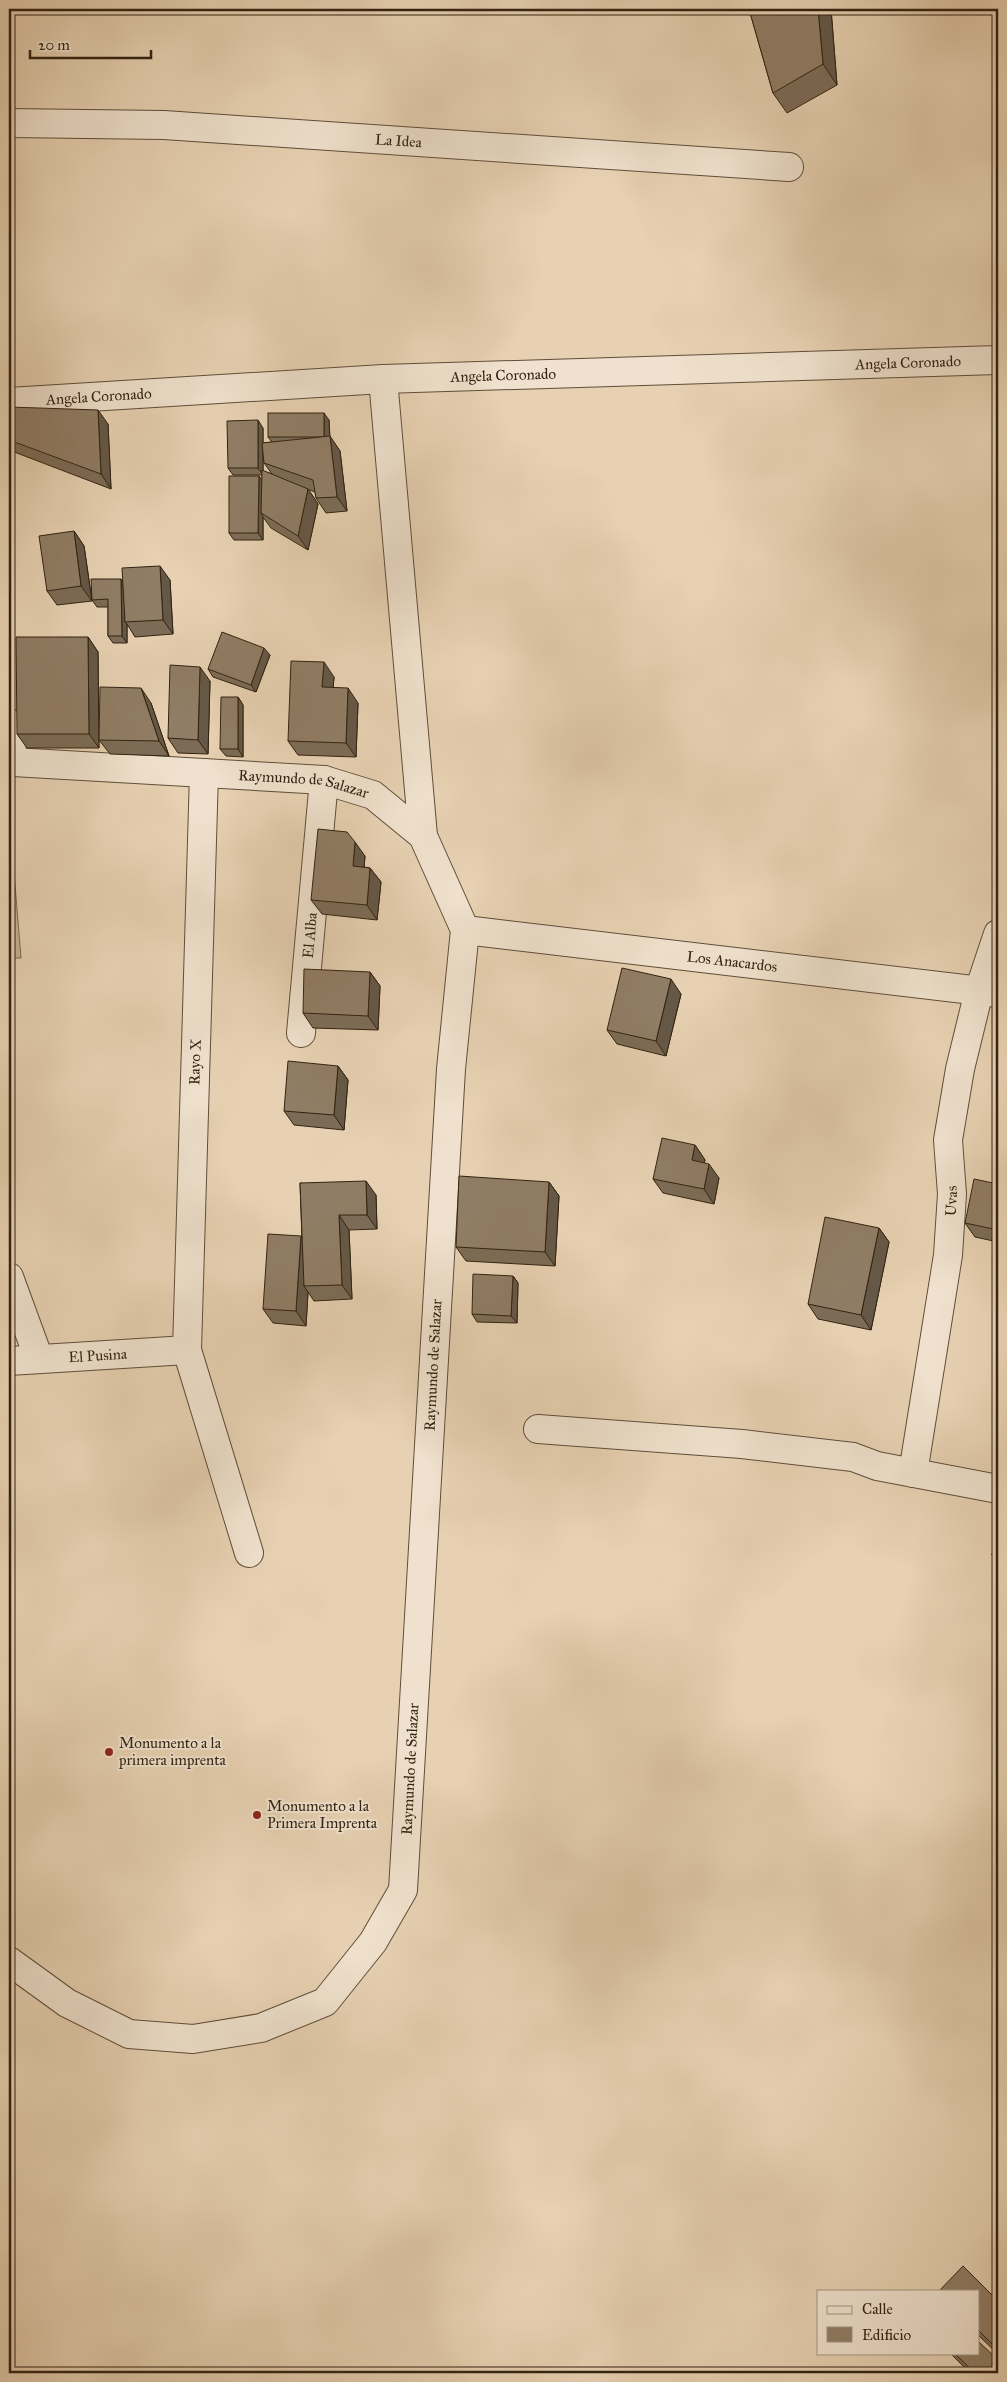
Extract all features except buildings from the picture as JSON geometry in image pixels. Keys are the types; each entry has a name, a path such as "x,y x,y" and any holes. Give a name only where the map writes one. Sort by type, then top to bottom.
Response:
{"street":[{"name":"La Idea","path":"9,123 164,125 789,167"},
{"name":"Angela Coronado","path":"9,402 383,379 998,360"},
{"path":"383,379 423,836"},
{"name":"Raymundo de Salazar","path":"9,722 13,762 324,780 373,795 423,836 465,930 451,1069 403,1890 373,1942 324,2002 261,2028 193,2039 129,2034 67,2003 9,1961"},
{"name":"Rayo X","path":"204,773 187,1350 250,1553"},
{"name":"El Alba","path":"301,1033 324,780"},
{"name":"Los Anacardos","path":"465,930 989,992"},
{"name":"Uvas","path":"913,1473 948,1255 952,1194 948,1140 960,1069 989,992 998,934"},
{"path":"9,1277 39,1359"},
{"name":"El Pusina","path":"9,1361 187,1350"},
{"path":"538,1429 742,1444 853,1457 877,1466 998,1489"}],"shaded area":[{"path":"9,811 21,958 9,958"}],"place":[{"name":"Monumento a la primera imprenta","path":"109,1752"},
{"name":"Monumento a la Primera Imprenta","path":"257,1815"}]}
